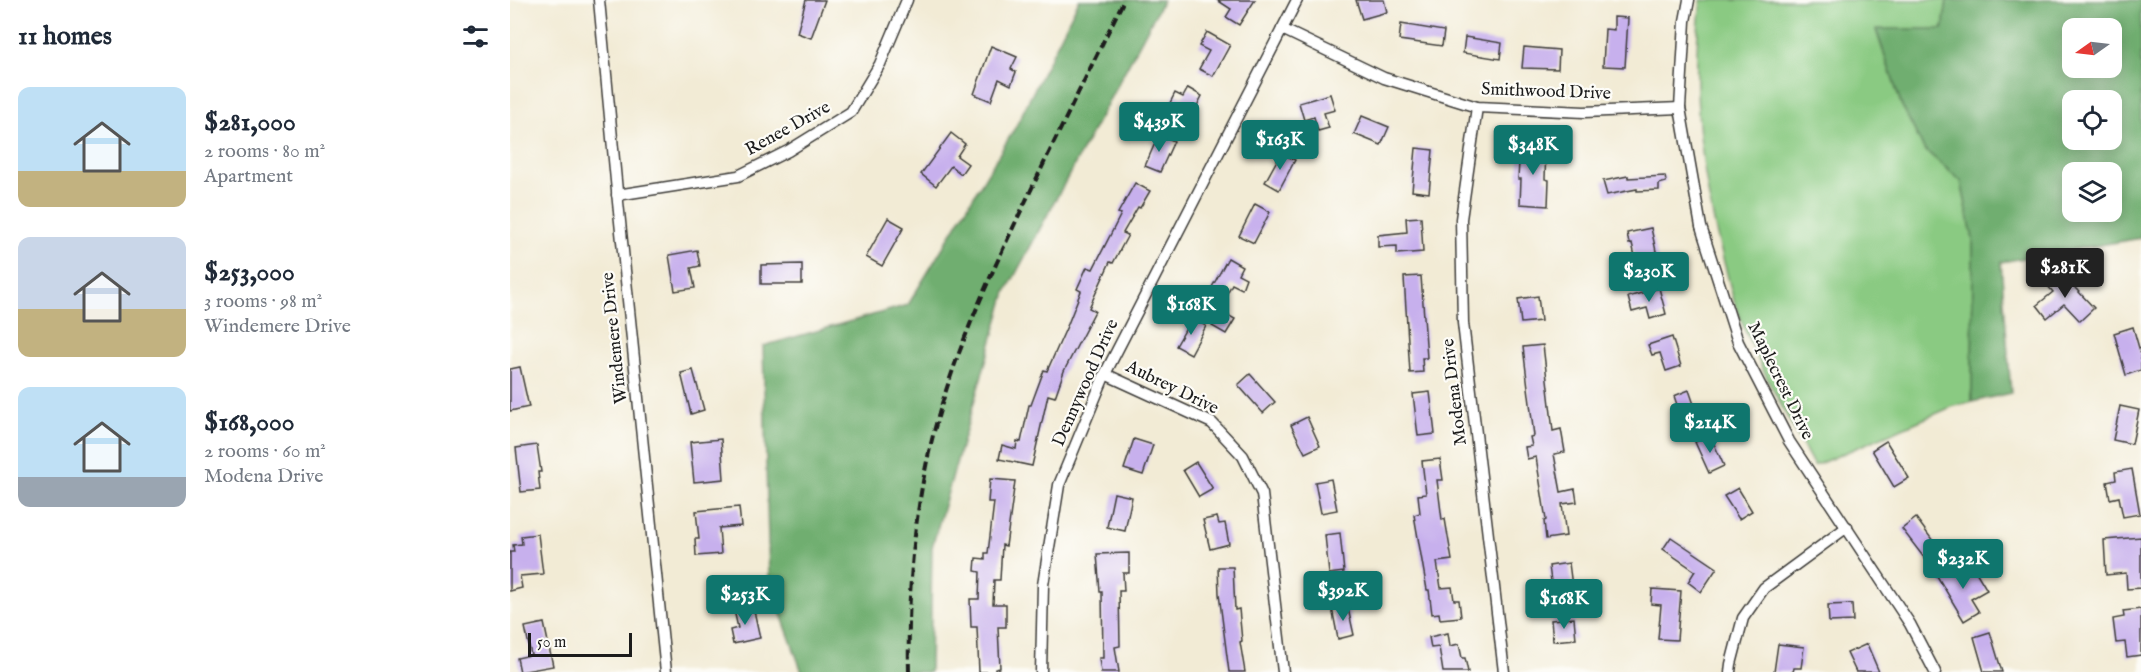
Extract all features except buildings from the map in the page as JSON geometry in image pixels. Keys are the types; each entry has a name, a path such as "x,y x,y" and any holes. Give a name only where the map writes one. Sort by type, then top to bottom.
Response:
{"street":[{"name":"Windemere Drive","path":"599,0 666,672"},
{"name":"Renee Drive","path":"617,195 738,176 788,151 852,112 880,64 907,0"},
{"name":"Dennywood Drive","path":"1041,672 1042,585 1059,485 1105,374 1297,0"},
{"name":"Maplecrest Drive","path":"1689,0 1685,21 1680,108 1701,227 1738,342 1789,441 1910,624 1935,672"},
{"name":"Smithwood Drive","path":"1282,29 1384,78 1477,107 1584,112 1680,108"},
{"name":"Modena Drive","path":"1477,107 1461,219 1463,322 1504,672"},
{"name":"Aubrey Drive","path":"1105,374 1212,423 1243,456 1262,494 1284,672"},
{"path":"1730,672 1743,618 1764,588 1847,527"}],"green space":[{"path":"1079,0 1163,0 1006,292 932,547 930,672 802,672 769,581 763,346 908,305 1015,128"},
{"path":"1701,0 1947,0 1943,29 1876,30 1901,104 1924,149 1961,181 1973,239 1972,402 1954,406 1814,466 1773,390 1745,330 1737,310 1717,234 1704,168 1697,100"},
{"path":"1947,0 2141,0 2141,238 2001,262 2011,393 1972,402 1973,239 1961,181 1924,149 1901,104 1876,29 1943,29"}],"railway":[{"path":"909,672 910,603 915,533 926,464 944,397 962,344 995,268 1124,0"}]}
